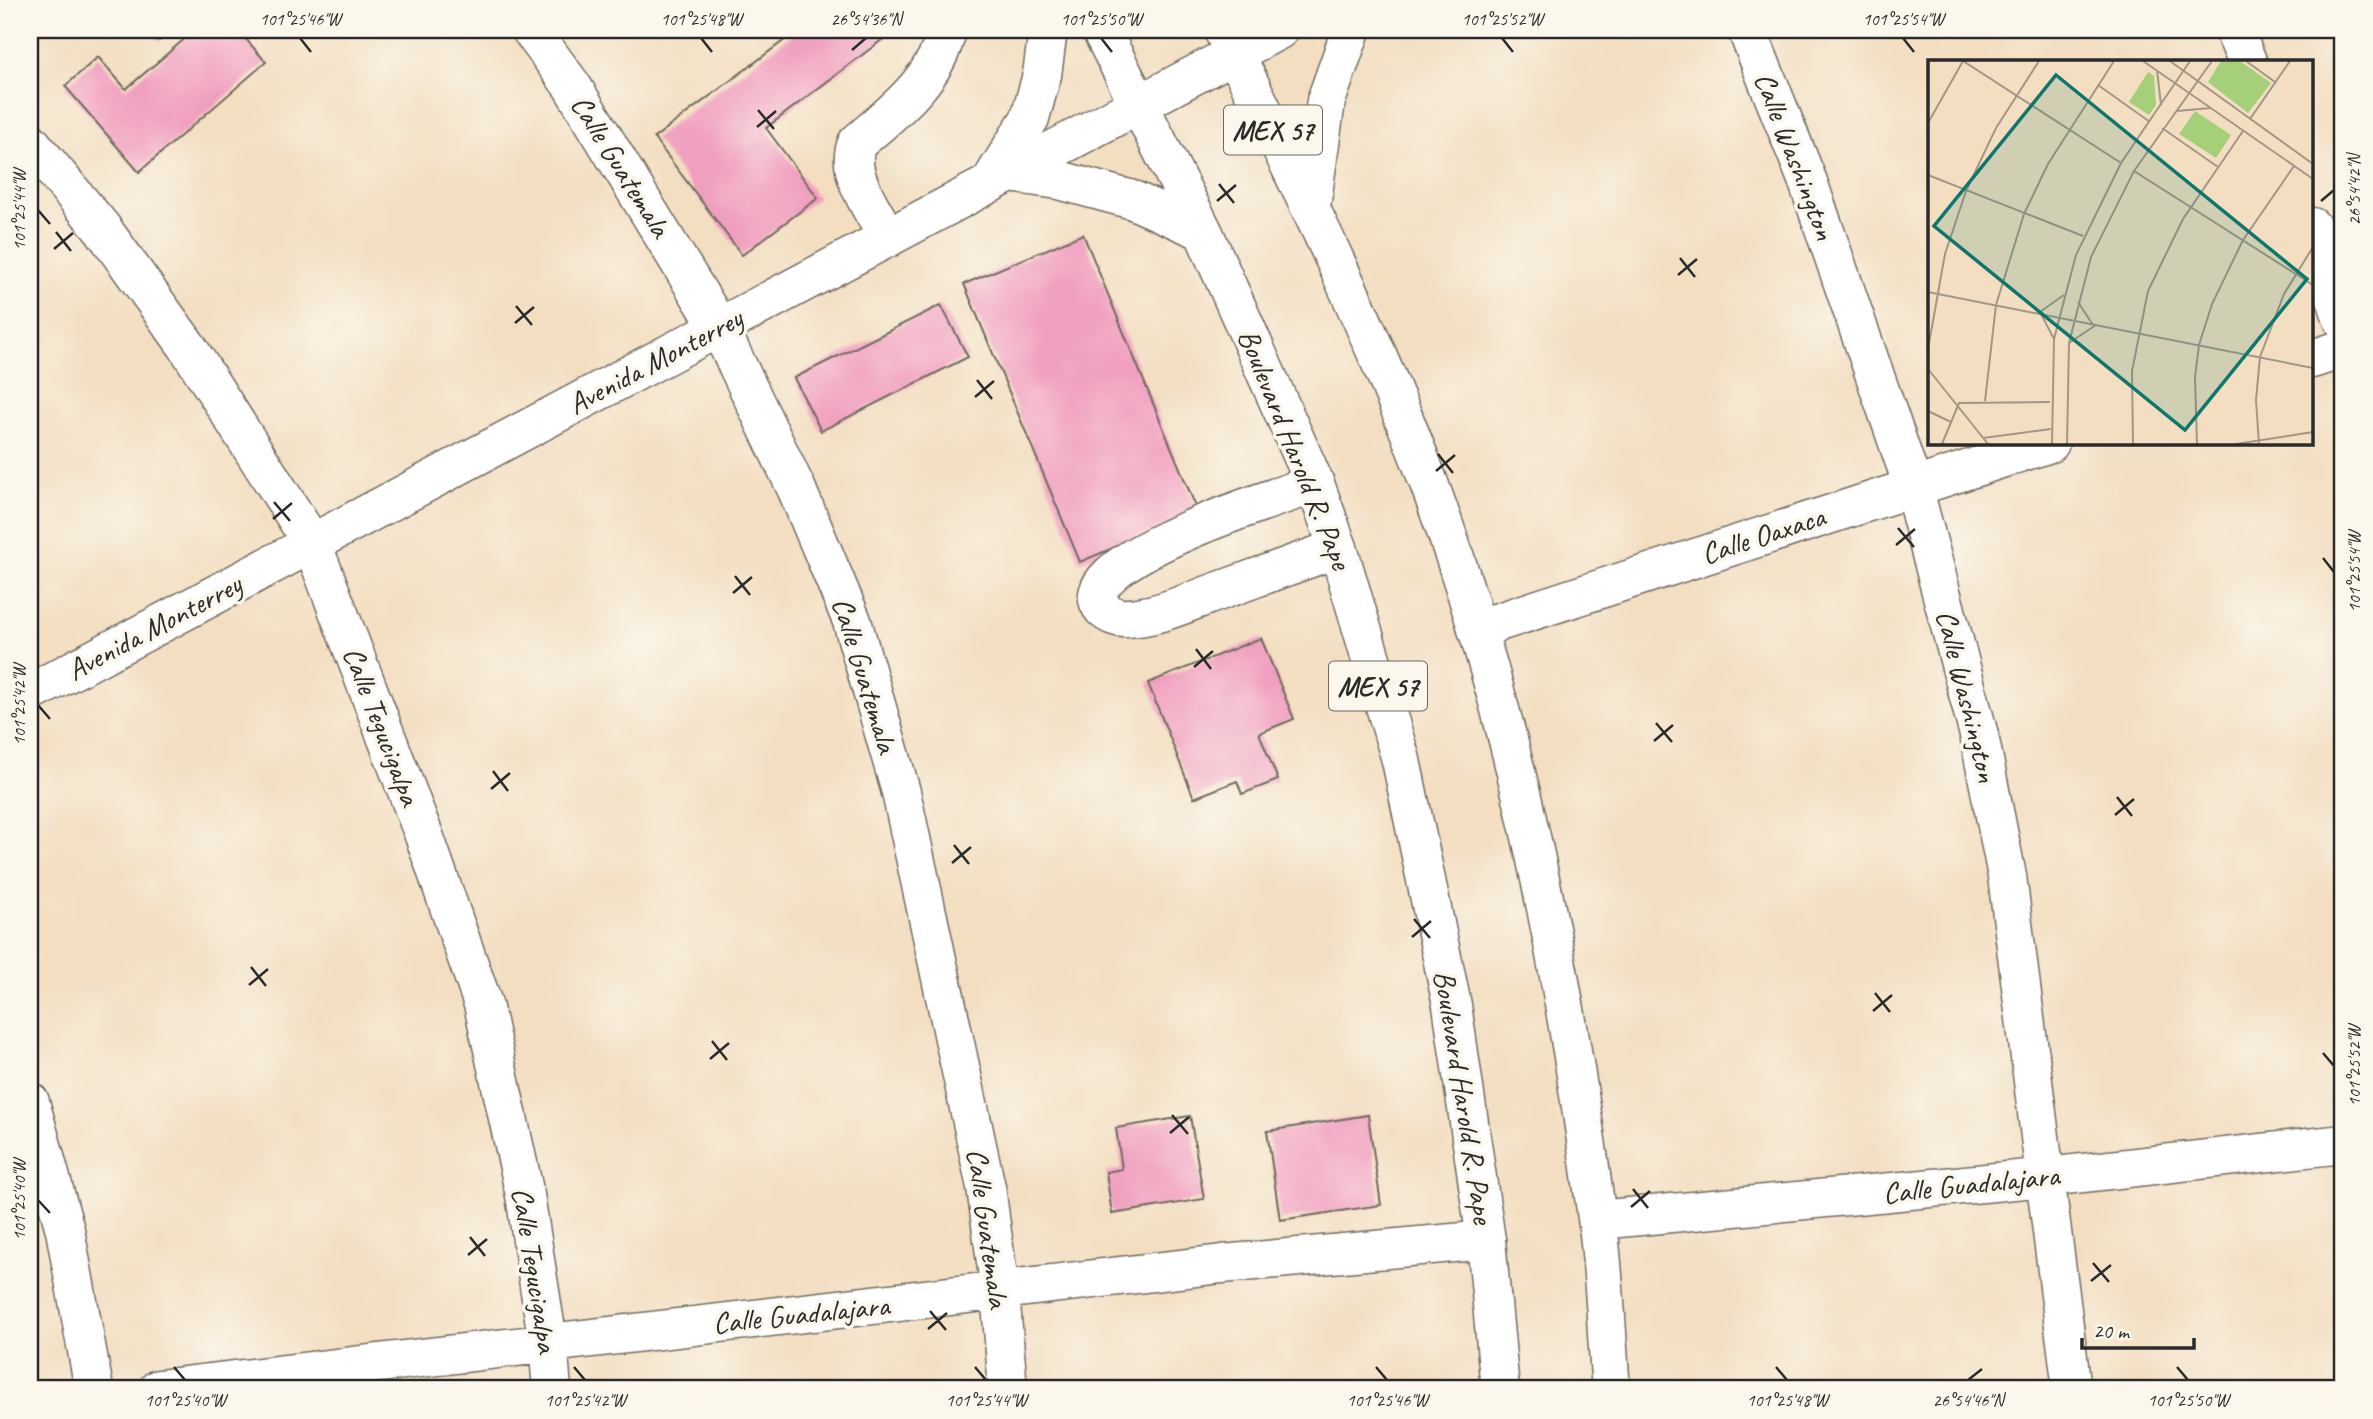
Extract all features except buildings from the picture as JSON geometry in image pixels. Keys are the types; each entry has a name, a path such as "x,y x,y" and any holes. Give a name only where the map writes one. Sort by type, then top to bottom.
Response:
{"main road":[{"name":"Calle Guatemala","path":"531,30 594,121 719,327 797,490 852,621 901,792 986,1187 1000,1292 1007,1389"},
{"path":"888,238 858,179 852,156 857,144 923,81 934,66 947,30"},
{"path":"1048,30 1042,75 1030,118 1000,178 1059,180 1133,200 1203,231"},
{"name":"Boulevard Harold R. Pape","path":"1101,30 1203,231 1315,484 1338,548 1401,760 1452,1005 1486,1240 1500,1389"},
{"name":"Avenida Monterrey","path":"30,693 1140,104 1229,41 1279,30"},
{"path":"1311,207 1326,101 1351,30"},
{"name":"Calle Washington","path":"1746,30 1808,182 1913,486 1979,734 2004,863 2047,1177 2072,1389"},
{"path":"2235,30 2247,60"},
{"name":"MEX 57","path":"1229,41 1311,207 1364,323 1430,487 1477,629 1521,789 1555,957 1598,1220 1611,1389"},
{"name":"Calle Tegucigalpa","path":"30,142 102,228 187,346 312,543 425,838 483,1003 525,1195 548,1343 552,1389"},
{"path":"2314,233 2343,320"},
{"path":"2314,358 2343,349"},
{"name":"Calle Oaxaca","path":"1477,629 2047,444"},
{"path":"1315,484 1174,536 1130,559 1107,575 1098,592 1100,606 1108,613 1125,619 1158,612 1338,548"},
{"path":"30,1102 65,1230 94,1389"},
{"name":"Calle Guadalajara","path":"1598,1220 2047,1177 2343,1144"},
{"name":"Calle Guadalajara","path":"158,1389 1222,1264 1486,1240"}]}
